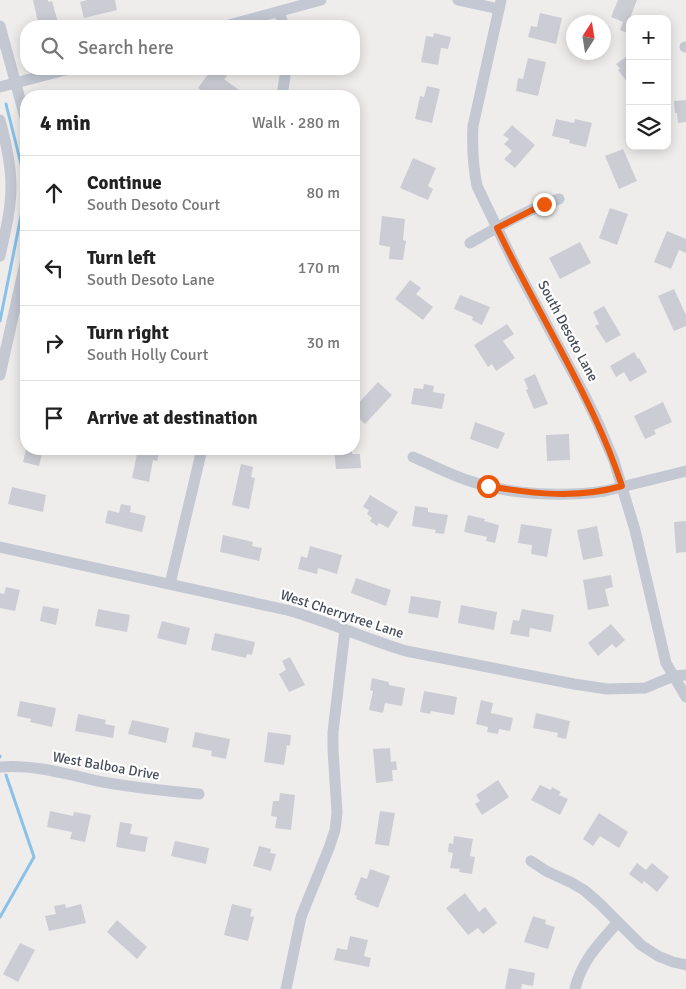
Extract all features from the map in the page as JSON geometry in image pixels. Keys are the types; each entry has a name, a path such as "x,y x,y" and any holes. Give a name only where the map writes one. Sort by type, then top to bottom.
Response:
{"street":[{"path":"248,20 321,0"},
{"path":"458,0 500,4"},
{"name":"South Desoto Lane","path":"500,4 475,116 472,145 477,186 515,264 598,423 614,461 634,530 666,663 680,676 686,697"},
{"path":"279,12 282,20"},
{"path":"0,26 20,98"},
{"path":"0,87 45,75"},
{"path":"283,90 285,75"},
{"path":"0,120 8,153 11,186 9,211 0,256"},
{"path":"470,243 544,204 559,199"},
{"path":"0,375 20,286"},
{"path":"170,584 201,455"},
{"path":"413,457 470,481 488,486 562,495 605,491 686,471"},
{"name":"West Cherrytree Lane","path":"0,547 287,610 406,651 574,684 607,689 645,688 680,676"},
{"path":"286,989 306,902 330,848 335,830 337,813 332,749 346,630"},
{"name":"West Balboa Drive","path":"4,767 37,769 154,790 199,794"},
{"path":"531,862 584,890 635,940 658,956 686,965"},
{"path":"575,989 582,969 593,950 618,922"}],"building":[{"path":"33,0 52,1 57,20 38,20"},
{"path":"87,0 115,0 117,10 84,18 80,2"},
{"path":"618,0 637,0 631,15 626,15 626,32 620,30 623,22 611,17"},
{"path":"540,13 562,18 556,44 528,37 531,26 537,27"},
{"path":"434,33 451,37 448,49 441,48 438,65 421,62 426,36 433,37"},
{"path":"626,57 626,81 618,70 620,69 616,64"},
{"path":"528,58 546,62 538,96 516,91 518,78 523,79"},
{"path":"208,75 226,75 227,76 224,79 239,90 201,90 198,88"},
{"path":"427,86 440,89 432,123 415,119 420,96 424,97"},
{"path":"686,100 686,122 678,123 674,101"},
{"path":"556,119 574,123 575,119 592,123 586,147 569,143 570,140 552,136"},
{"path":"512,125 535,145 515,168 504,159 512,151 504,144 509,139 503,135"},
{"path":"623,149 637,181 619,189 605,156"},
{"path":"413,158 436,168 428,186 433,189 428,200 400,188"},
{"path":"610,208 628,214 617,245 599,238"},
{"path":"382,216 405,219 403,240 406,241 403,260 389,259 390,247 379,245"},
{"path":"667,231 686,239 686,253 679,250 671,269 654,262"},
{"path":"580,242 591,263 560,279 549,258"},
{"path":"410,280 421,288 416,294 433,307 423,320 395,299"},
{"path":"674,289 686,315 686,326 674,331 658,296"},
{"path":"460,295 490,307 482,325 472,320 473,317 454,309"},
{"path":"604,306 621,335 606,343 595,326 599,324 593,312"},
{"path":"507,324 514,334 503,341 515,358 496,371 492,364 488,367 474,345"},
{"path":"634,352 647,372 630,382 624,372 616,377 610,366"},
{"path":"535,374 548,404 534,409 526,390 528,389 524,379"},
{"path":"378,382 392,395 365,424 360,419 360,402"},
{"path":"424,384 434,386 433,392 445,394 442,409 411,404 414,388 423,389"},
{"path":"663,402 672,422 654,430 656,434 645,439 634,416"},
{"path":"475,422 505,433 498,449 470,439"},
{"path":"569,434 570,460 547,461 546,435"},
{"path":"360,454 361,468 336,469 335,455"},
{"path":"25,455 42,455 39,466 23,462"},
{"path":"137,455 158,455 157,461 153,460 149,482 132,478"},
{"path":"241,464 253,467 251,477 255,478 249,509 232,505"},
{"path":"12,487 46,495 43,512 8,504"},
{"path":"370,495 398,512 388,528 379,523 377,526 370,521 372,518 367,514 369,510 363,507"},
{"path":"121,504 131,506 130,512 146,516 142,532 105,523 108,510 119,513"},
{"path":"415,506 428,508 428,512 448,515 444,534 435,533 436,530 412,526"},
{"path":"468,515 499,525 495,543 486,541 487,537 464,532"},
{"path":"686,521 686,552 676,553 674,522"},
{"path":"521,524 552,529 547,557 531,554 532,545 518,543"},
{"path":"597,526 603,556 583,560 577,530"},
{"path":"223,535 253,542 252,546 262,548 259,561 220,552"},
{"path":"310,546 342,555 337,574 318,568 317,574 298,569 301,556 307,558"},
{"path":"611,575 613,587 605,589 609,606 588,610 583,580"},
{"path":"356,578 391,590 386,606 351,593"},
{"path":"6,587 20,590 15,611 0,608 0,593 4,594"},
{"path":"411,596 441,601 438,618 408,613"},
{"path":"461,605 497,612 494,630 458,623"},
{"path":"43,606 59,609 56,625 40,621"},
{"path":"98,609 130,615 127,632 95,626"},
{"path":"522,609 554,615 551,632 530,628 529,637 510,634 513,620 519,621"},
{"path":"162,621 190,628 186,645 157,638"},
{"path":"611,624 625,640 616,648 612,644 598,656 588,643"},
{"path":"215,633 255,642 252,655 247,654 246,658 211,650"},
{"path":"290,657 305,685 289,692 279,674 286,670 282,661"},
{"path":"372,678 389,682 389,685 405,688 402,706 385,703 383,713 369,710 373,691 370,690"},
{"path":"424,691 457,697 454,715 431,711 430,714 420,712"},
{"path":"481,700 493,703 491,713 513,718 510,731 499,729 498,734 487,732 488,727 476,724"},
{"path":"20,701 56,708 52,727 30,722 31,719 17,716"},
{"path":"536,713 570,721 566,739 557,737 558,733 533,728"},
{"path":"78,714 106,720 105,724 115,726 113,738 75,731"},
{"path":"132,720 169,728 166,743 128,734"},
{"path":"195,732 230,739 226,759 211,756 212,751 192,747"},
{"path":"268,732 291,735 290,746 287,745 284,765 264,762"},
{"path":"390,748 391,762 396,761 397,770 392,770 393,781 376,783 373,749"},
{"path":"498,780 509,797 482,815 475,804 480,801 476,795"},
{"path":"540,785 551,790 552,787 561,792 559,795 568,799 560,815 531,800"},
{"path":"280,793 295,795 291,830 275,828 277,817 271,816 273,801 279,801"},
{"path":"50,811 73,816 74,812 91,815 85,842 70,839 72,832 47,827"},
{"path":"380,811 395,813 389,846 375,844"},
{"path":"599,813 628,832 619,848 600,836 593,846 583,839"},
{"path":"120,822 132,824 130,834 148,837 145,852 116,847"},
{"path":"454,836 473,839 470,856 475,857 472,874 459,872 460,869 450,868 453,853 448,852 449,843 453,844"},
{"path":"175,841 209,848 206,864 171,856"},
{"path":"259,846 271,849 270,853 276,854 271,871 253,866"},
{"path":"637,863 646,870 652,863 669,877 657,892 644,881 642,884 629,874"},
{"path":"370,869 390,876 378,908 356,899 357,896 354,895 361,877 367,879"},
{"path":"465,893 479,912 485,907 497,923 483,934 478,928 468,935 446,908"},
{"path":"65,904 66,908 81,904 86,923 49,931 45,916 56,914 54,906"},
{"path":"232,904 252,909 250,916 254,917 248,941 224,935"},
{"path":"533,916 546,920 545,924 555,927 548,949 524,942"},
{"path":"117,920 147,947 137,959 107,932"},
{"path":"350,936 368,940 364,956 371,958 369,967 334,960 337,948 347,950"},
{"path":"20,943 35,950 18,982 3,974"},
{"path":"509,968 535,973 533,986 522,984 521,989 505,989"}],"waterway":[{"path":"6,104 20,160"},
{"path":"0,321 20,221"},
{"path":"0,917 34,857 6,775"}],"route":[{"path":"488,486 562,495 593,493 622,486 614,461 584,394 497,228 544,204"}]}
